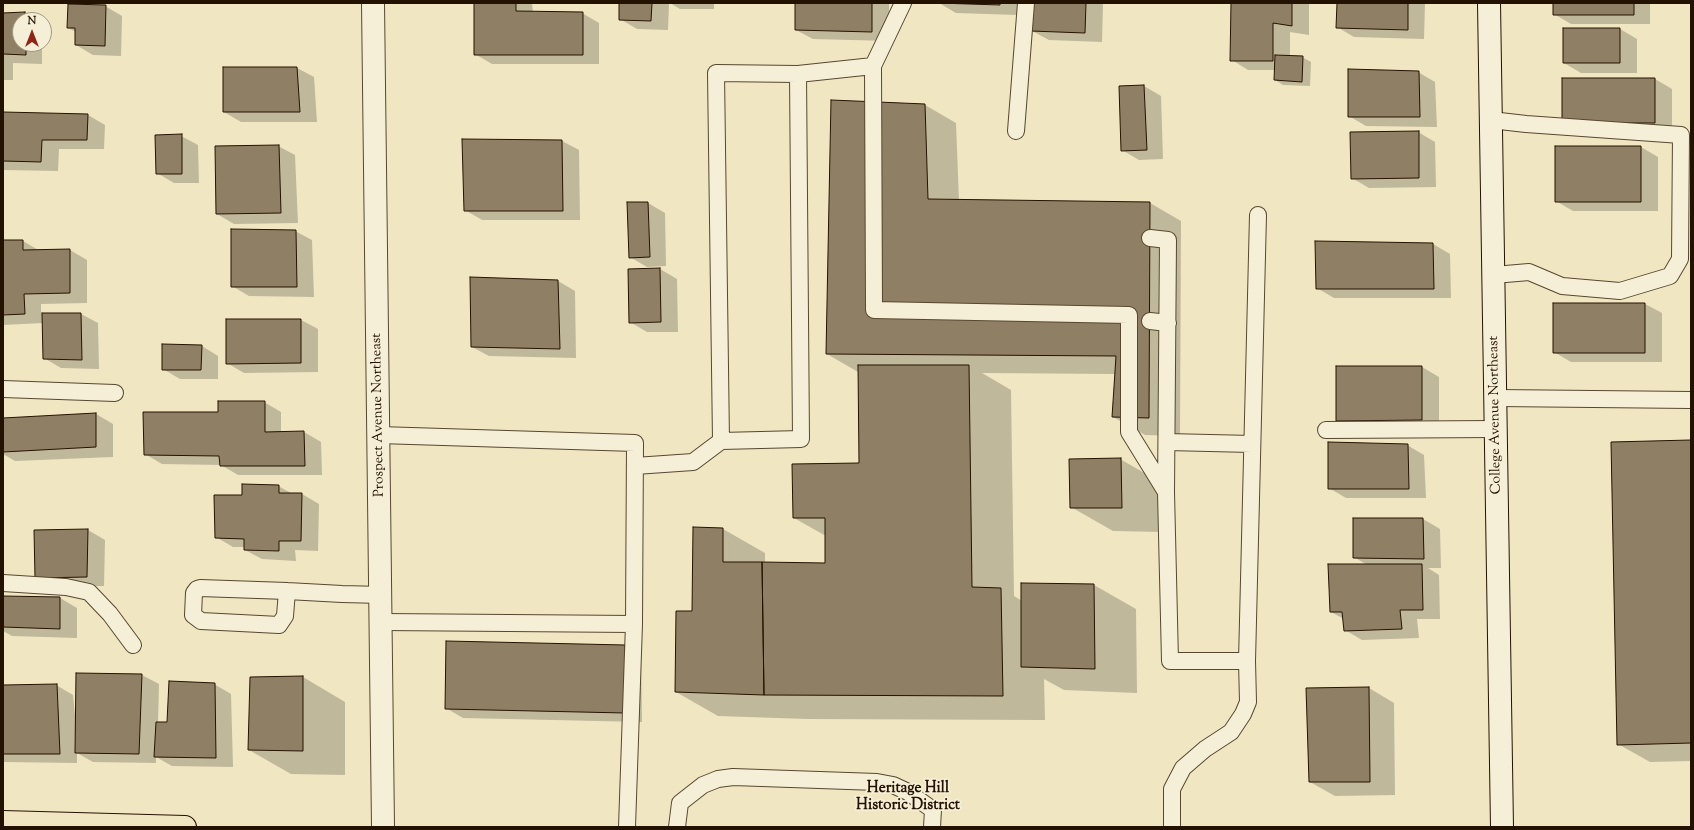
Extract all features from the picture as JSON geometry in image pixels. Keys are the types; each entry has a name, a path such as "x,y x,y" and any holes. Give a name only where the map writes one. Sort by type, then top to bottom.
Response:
{"main road":[{"path":"3,822 87,826 185,827"}],"street":[{"name":"Prospect Avenue Northeast","path":"373,3 382,595 383,827"},
{"name":"College Avenue Northeast","path":"1490,3 1502,827"}],"lane":[{"path":"903,3 873,66 874,310 1129,314 1129,432 1166,492"},
{"path":"1016,131 1026,3"},
{"path":"720,441 716,73 798,74 873,66"},
{"path":"634,466 693,462 720,441 802,439 798,74"},
{"path":"1491,120 1526,124 1681,135 1680,259 1670,276 1620,291 1562,286 1529,272 1494,275"},
{"path":"1172,827 1172,789 1183,768 1204,749 1231,732 1243,714 1248,702 1247,661 1258,215"},
{"path":"1150,238 1168,240 1166,492 1170,661 1247,661"},
{"path":"1150,321 1168,323"},
{"path":"3,389 115,393"},
{"path":"1496,398 1691,400"},
{"path":"1326,430 1496,429"},
{"path":"379,435 634,443 634,624 627,827"},
{"path":"1167,442 1252,444"},
{"path":"3,583 66,587 89,592 110,614 133,645"},
{"path":"287,591 285,616 279,624 201,621 193,615 194,593 197,589 287,591 382,595"},
{"path":"382,622 634,624"},
{"path":"677,827 680,803 703,785 718,779 733,777 877,782 893,785 908,792 933,810 932,827"}],"building":[{"path":"474,3 516,3 516,11 583,12 583,55 474,55"},
{"path":"619,3 652,3 651,21 619,20"},
{"path":"795,3 872,3 872,32 795,30"},
{"path":"938,3 1000,3 1000,5"},
{"path":"1032,3 1086,3 1085,33 1031,31"},
{"path":"1231,3 1292,3 1292,26 1273,23 1273,61 1230,61"},
{"path":"1337,3 1408,3 1408,30 1336,28"},
{"path":"1553,3 1634,3 1634,15 1553,15"},
{"path":"68,4 106,5 105,46 75,45 75,28 67,28"},
{"path":"3,13 12,13 12,52 26,52 26,55 3,54"},
{"path":"1563,28 1620,28 1620,63 1563,63"},
{"path":"1275,55 1303,56 1302,82 1274,80"},
{"path":"223,67 297,67 300,112 223,112"},
{"path":"1348,69 1419,71 1420,117 1348,117"},
{"path":"1562,78 1655,78 1655,123 1562,123"},
{"path":"1144,85 1147,150 1121,151 1119,86"},
{"path":"831,100 925,104 928,199 1150,202 1149,418 1112,417 1116,356 826,354"},
{"path":"3,112 88,114 87,140 42,140 41,162 3,161"},
{"path":"1419,131 1419,178 1351,179 1350,132"},
{"path":"182,134 182,174 156,174 155,135"},
{"path":"462,139 562,140 563,211 464,211"},
{"path":"279,145 281,213 216,214 215,146"},
{"path":"1555,146 1641,146 1641,202 1555,202"},
{"path":"627,202 648,202 650,257 629,258"},
{"path":"231,229 296,230 297,287 231,287"},
{"path":"3,240 23,240 23,250 70,249 70,293 24,294 25,314 3,315"},
{"path":"1315,241 1433,243 1434,289 1316,289"},
{"path":"660,268 661,322 629,323 628,269"},
{"path":"470,277 558,280 560,349 471,347"},
{"path":"1553,303 1645,303 1645,353 1553,353"},
{"path":"42,313 81,313 82,360 43,359"},
{"path":"226,319 301,319 301,363 226,364"},
{"path":"162,344 202,345 201,370 162,370"},
{"path":"858,365 969,365 972,587 1001,588 1003,696 764,695 762,562 825,563 825,518 793,518 792,464 859,463"},
{"path":"1336,366 1422,366 1422,420 1336,421"},
{"path":"218,401 265,401 265,432 304,431 305,466 220,466 219,456 144,455 143,412 218,412"},
{"path":"96,413 96,447 3,452 3,418"},
{"path":"1691,440 1691,743 1617,745 1611,442"},
{"path":"1328,442 1408,444 1409,489 1328,489"},
{"path":"1121,458 1122,508 1070,508 1069,459"},
{"path":"242,484 279,485 279,493 302,493 301,541 279,541 279,551 244,550 244,539 215,538 214,495 242,495"},
{"path":"1353,518 1423,518 1424,559 1353,558"},
{"path":"693,527 723,528 723,562 762,562 764,695 675,692 676,611 692,611"},
{"path":"88,529 87,577 35,578 34,530"},
{"path":"1328,564 1422,564 1423,610 1400,610 1402,629 1344,631 1342,612 1330,612"},
{"path":"1021,583 1094,584 1095,669 1021,667"},
{"path":"3,596 60,597 60,629 3,627"},
{"path":"446,641 625,645 625,713 445,709"},
{"path":"76,673 142,674 139,754 75,753"},
{"path":"303,676 303,751 248,750 250,677"},
{"path":"169,681 215,683 216,758 154,757 156,722 167,722"},
{"path":"57,684 60,754 3,754 3,685"},
{"path":"1369,687 1370,782 1309,782 1306,688"}],"district":[{"name":"Heritage Hill Historic District","path":"908,798"}]}
